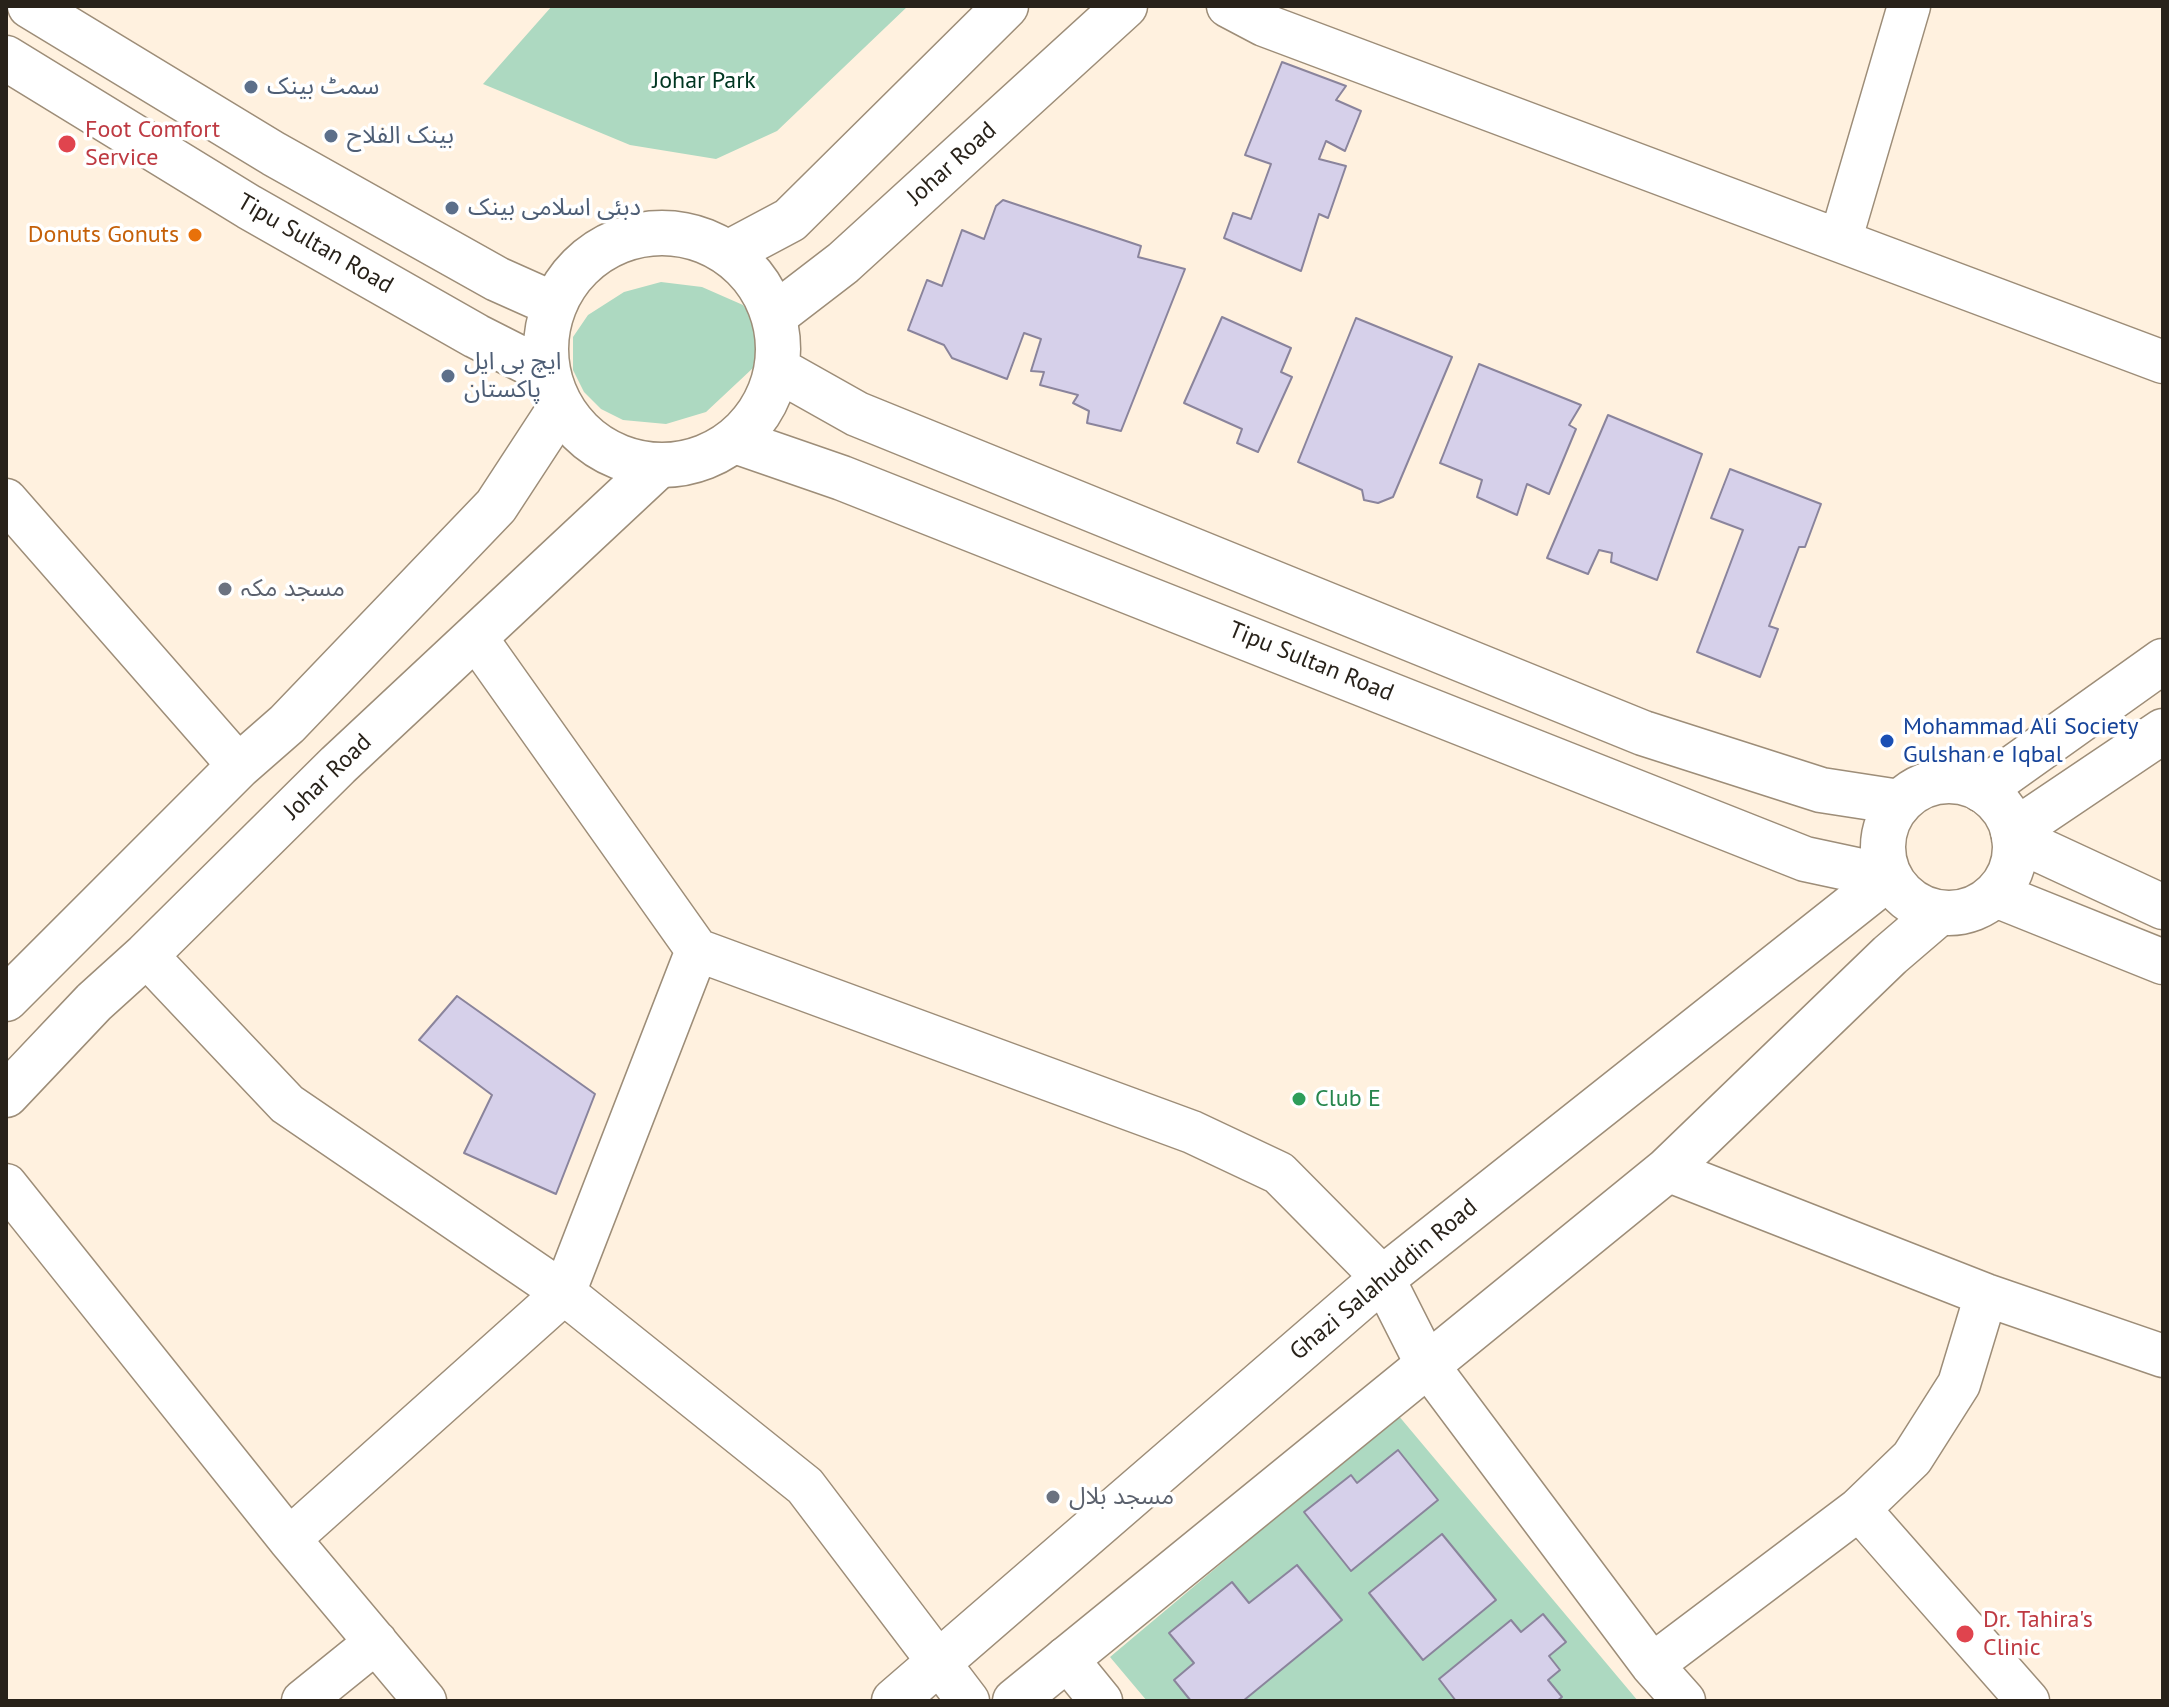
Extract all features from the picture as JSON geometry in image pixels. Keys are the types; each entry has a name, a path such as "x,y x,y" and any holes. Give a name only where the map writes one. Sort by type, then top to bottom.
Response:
{"street":[{"path":"30,6 274,154 497,279 553,304"},
{"path":"728,253 790,220 1006,6"},
{"name":"Johar Road","path":"774,316 843,263 1125,6"},
{"path":"1228,6 1279,30 1841,238 2163,362"},
{"path":"1841,238 1909,6"},
{"name":"Tipu Sultan Road","path":"6,58 249,207 476,336 554,390"},
{"path":"663,231 697,237 728,253 757,280 774,316 779,342 777,369 769,396 754,421 735,441 698,460 657,467 619,459 585,438 554,390 545,338 553,304 571,274 597,251 628,236 663,231"},
{"path":"777,369 857,414 1643,733 1821,790 1899,802"},
{"path":"6,999 239,766 287,724 496,506 554,390"},
{"name":"Tipu Sultan Road","path":"735,441 901,501 1805,859 1889,877"},
{"name":"Johar Road","path":"6,1095 94,1002 146,955 338,765 657,467"},
{"path":"6,500 239,766"},
{"path":"476,638 697,950 1192,1132 1279,1173 1383,1278 1426,1363 1652,1665 1684,1701"},
{"path":"1982,790 2163,661"},
{"path":"287,724 338,765"},
{"path":"2014,835 2163,731"},
{"path":"1965,782 1996,800 2014,835 2015,859 2008,879 1996,895 1979,907 1960,913 1939,913 1919,907 1902,895 1889,877 1883,858 1883,838 1888,819 1899,802 1930,783 1965,782"},
{"path":"2014,835 2163,907"},
{"name":"Ghazi Salahuddin Road","path":"894,1701 1383,1278 1889,877"},
{"path":"1996,895 2163,962"},
{"path":"1015,1701 1426,1363 1667,1170 1890,955 1939,913"},
{"path":"289,1539 564,1293 697,950"},
{"path":"146,955 287,1104 564,1293 805,1486 968,1701"},
{"path":"49,956 94,1002"},
{"path":"1667,1170 1986,1295 2163,1356"},
{"path":"6,1185 289,1539 425,1701"},
{"path":"1652,1665 1859,1509 1912,1458 1959,1384 1986,1295"},
{"path":"1859,1509 2028,1701"},
{"path":"303,1701 376,1642"},
{"path":"1066,1658 1101,1701"}],"green space":[{"name":"Johar Park","path":"552,6 908,6 777,131 716,159 630,145 483,84"},
{"path":"661,282 702,287 743,305 760,330 753,368 706,412 666,424 623,420 601,409 584,392 573,370 573,337 588,315 624,292"},
{"path":"1398,1415 1638,1701 1147,1701 1110,1657"}],"building":[{"path":"1282,62 1346,86 1336,100 1361,111 1345,151 1326,141 1319,159 1346,166 1328,218 1319,214 1301,271 1224,238 1233,213 1251,219 1271,164 1245,155"},
{"path":"1003,200 1141,246 1138,257 1185,269 1121,431 1087,423 1089,411 1073,403 1078,395 1040,385 1044,372 1031,371 1041,339 1024,333 1007,379 952,358 944,345 908,330 927,280 942,286 962,230 984,239 996,206"},
{"path":"1222,317 1291,348 1281,372 1292,377 1258,452 1237,443 1242,429 1184,403"},
{"path":"1356,318 1452,357 1393,497 1378,503 1364,500 1362,490 1298,462"},
{"path":"1479,364 1581,405 1569,425 1576,429 1549,494 1527,484 1517,515 1477,497 1482,480 1440,463"},
{"path":"1608,415 1702,454 1657,580 1611,562 1612,553 1599,550 1588,574 1547,558"},
{"path":"1730,469 1821,504 1805,547 1799,547 1769,626 1778,629 1760,677 1697,652 1743,530 1711,518"},
{"path":"457,996 595,1094 556,1194 464,1153 492,1095 419,1040"},
{"path":"1398,1450 1438,1500 1351,1571 1304,1512 1351,1475 1357,1483"},
{"path":"1442,1534 1496,1600 1423,1660 1369,1593"},
{"path":"1297,1565 1342,1620 1243,1701 1191,1701 1174,1680 1194,1663 1169,1633 1232,1582 1249,1603"},
{"path":"1543,1614 1566,1642 1549,1656 1560,1670 1548,1680 1562,1697 1557,1701 1456,1701 1439,1679 1511,1620 1521,1632"}],"place":[{"name":"سمٹ بینک","path":"251,87"},
{"name":"بینک الفلاح","path":"331,136"},
{"name":"Foot Comfort Service","path":"67,144"},
{"name":"دبئی اسلامی بینک","path":"452,208"},
{"name":"Donuts Gonuts","path":"195,235"},
{"name":"ایچ بی ایل پاکستان","path":"448,376"},
{"name":"مسجد مکہ","path":"225,589"},
{"name":"Mohammad Ali Society Gulshan e Iqbal","path":"1887,741"},
{"name":"Club E","path":"1299,1099"},
{"name":"مسجد بلال","path":"1053,1497"},
{"name":"Dr. Tahira's Clinic","path":"1965,1634"}]}
